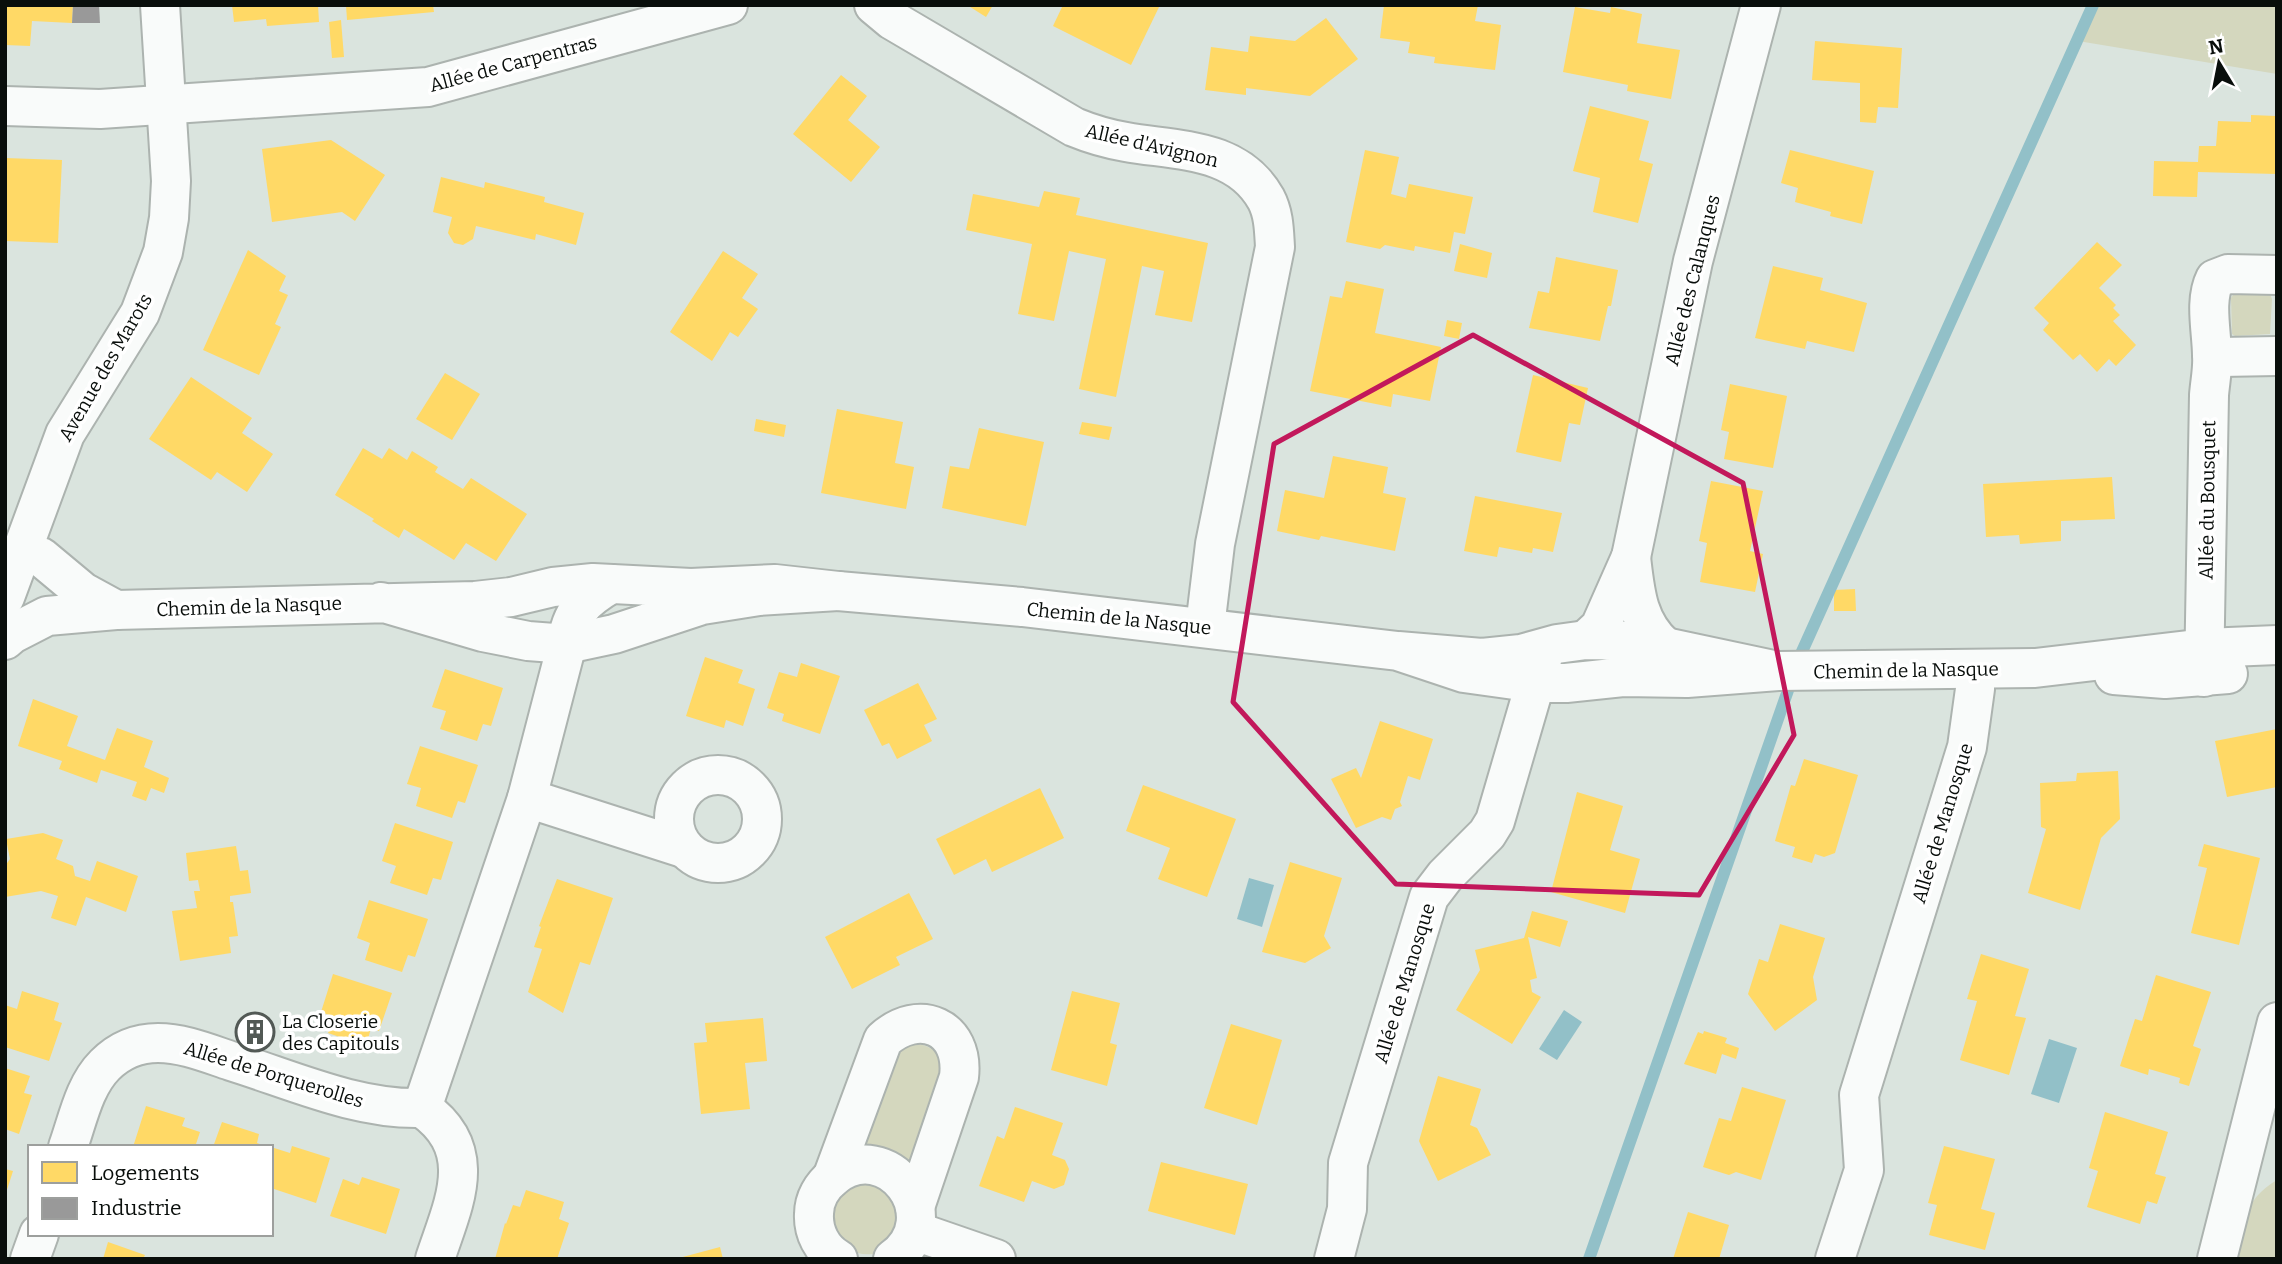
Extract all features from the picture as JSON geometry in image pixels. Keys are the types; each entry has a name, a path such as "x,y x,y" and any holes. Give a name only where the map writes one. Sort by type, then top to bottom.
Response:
{"street":[{"name":"Avenue des Marots","path":"5,597 14,559 65,434 78,409 140,313 163,252 172,181 160,5"},
{"name":"Allée de Carpentras","path":"5,106 100,109 428,87 728,5"},
{"name":"Allée d'Avignon","path":"874,5 892,20 1074,127 1097,136 1196,151 1226,161 1250,180 1266,199 1273,220 1275,247 1215,544 1205,627"},
{"name":"Allée des Calanques","path":"1586,640 1600,627 1631,557 1693,261 1761,5"},
{"name":"Allée du Bousquet","path":"2204,662 2209,395 2213,353 2210,344 2211,290 2215,279 2228,274 2277,275"},
{"path":"2213,353 2221,356 2277,356"},
{"path":"14,559 41,557 83,592 116,610"},
{"name":"Allée des Calanques","path":"1631,557 1640,611 1652,635 1650,644"},
{"name":"Chemin de la Nasque","path":"5,640 47,616 116,610 475,601 593,583 691,589 775,584 1022,607 1398,651 1482,658 1521,654 1541,665 1597,680 1623,677 1686,678 1795,672 2204,662 2277,667"},
{"path":"435,1259 459,1185 459,1172 450,1139 432,1115 422,1108 527,798 573,616 596,593 622,584 633,612 625,630"},
{"name":"Chemin de la Nasque","path":"381,602 483,632 528,641 567,644 625,630 702,605 760,596 838,591"},
{"name":"Chemin de la Nasque","path":"511,597 542,609 560,627 567,644"},
{"name":"Chemin de la Nasque","path":"1541,665 1586,640 1650,644 1795,672"},
{"path":"1597,680 1650,644"},
{"name":"Chemin de la Nasque","path":"2204,662 2277,645"},
{"name":"Allée de Manosque","path":"1334,1259 1347,1209 1348,1163 1429,897 1445,876 1487,834 1495,821 1541,665"},
{"name":"Allée de Manosque","path":"1835,1259 1864,1170 1859,1095 1967,747 1975,669"},
{"path":"527,798 683,848"},
{"path":"2217,1259 2264,1128 2277,1022"},
{"path":"832,1178 883,1040 894,1030 908,1024 922,1023 937,1027 949,1036 957,1048 961,1062 959,1077 908,1232"},
{"name":"Allée de Porquerolles","path":"69,1145 87,1091 95,1077 117,1055 130,1047 145,1044 160,1043 191,1048 349,1099 389,1107 422,1108"},
{"path":"838,1259 822,1244 810,1244 818,1196 840,1171 856,1165 874,1165 890,1171 904,1182 913,1196 908,1232"},
{"path":"908,1232 996,1259"},
{"path":"30,1259 38,1236"}],"highlighted area":[{"path":"1473,335 1743,483 1794,735 1699,895 1396,884 1233,702 1274,444"}],"green space":[{"path":"2093,5 2277,5 2277,74 2078,41"},
{"path":"2235,292 2270,294 2270,334 2232,334 2231,298"},
{"path":"913,1043 932,1049 944,1063 914,1174 851,1154 892,1052"},
{"path":"874,1180 904,1214 879,1253 859,1253 834,1236 834,1201 841,1191"},
{"path":"2277,1180 2277,1259 2236,1259 2251,1204"}],"water":[{"path":"1249,878 1274,885 1262,927 1237,919"},
{"path":"1564,1010 1582,1022 1557,1060 1539,1049"},
{"path":"2049,1039 2077,1048 2059,1103 2031,1094"}],"building: Logements":[{"path":"5,5 73,5 72,23 32,21 30,46 5,45"},
{"path":"232,5 318,5 319,22 267,26 266,19 234,22"},
{"path":"346,5 433,5 434,12 347,20"},
{"path":"967,5 993,5 986,17"},
{"path":"1063,5 1160,5 1131,65 1053,26"},
{"path":"1384,5 1478,5 1475,21 1501,25 1495,70 1434,63 1435,57 1408,53 1410,42 1380,38"},
{"path":"1575,7 1610,13 1611,7 1642,14 1637,43 1680,50 1671,99 1627,91 1628,85 1563,72"},
{"path":"1326,18 1358,59 1310,96 1246,88 1246,95 1205,90 1211,47 1248,52 1250,36 1295,41"},
{"path":"341,20 344,57 332,58 329,22"},
{"path":"1815,41 1902,48 1898,108 1878,107 1876,123 1860,122 1860,83 1812,80"},
{"path":"841,75 867,96 848,120 880,147 851,182 793,134"},
{"path":"1590,106 1649,121 1639,160 1653,164 1638,223 1593,212 1600,178 1573,171"},
{"path":"2251,115 2276,116 2277,174 2198,172 2197,197 2153,196 2154,161 2198,162 2199,146 2216,146 2218,121 2251,122"},
{"path":"331,140 385,175 355,221 342,212 272,222 262,149"},
{"path":"1365,150 1399,157 1391,194 1406,198 1409,184 1473,197 1465,234 1454,232 1450,253 1415,246 1414,251 1385,245 1380,249 1346,242"},
{"path":"1790,150 1874,171 1862,224 1830,216 1831,212 1795,202 1798,188 1781,183"},
{"path":"5,158 62,160 58,243 5,241"},
{"path":"441,177 484,188 485,182 545,197 544,202 584,213 576,245 536,234 535,240 476,226 473,239 463,245 454,243 448,233 452,217 433,212"},
{"path":"1044,191 1080,198 1076,215 1208,243 1192,322 1155,315 1164,271 1142,266 1116,397 1079,389 1106,259 1069,251 1054,321 1018,314 1032,244 966,230 973,194 1039,207"},
{"path":"2097,242 2122,265 2099,288 2116,305 2113,308 2120,315 2113,321 2136,345 2116,366 2109,359 2097,372 2080,354 2073,360 2043,330 2049,323 2034,308"},
{"path":"1460,244 1492,253 1487,278 1454,271"},
{"path":"248,250 286,276 279,291 288,295 275,324 281,327 259,375 203,350"},
{"path":"723,251 758,274 742,298 758,309 738,337 730,332 712,361 670,332"},
{"path":"1556,257 1618,270 1600,341 1529,328 1538,291 1549,293"},
{"path":"1773,266 1823,278 1820,290 1867,303 1854,352 1807,341 1805,349 1755,338"},
{"path":"1346,281 1384,289 1375,333 1441,347 1430,401 1393,394 1391,407 1310,391 1330,296 1342,298"},
{"path":"1447,320 1462,323 1459,339 1444,336"},
{"path":"445,373 480,394 452,440 416,419"},
{"path":"1533,375 1588,388 1580,425 1569,423 1561,462 1516,452"},
{"path":"191,377 252,418 242,433 273,454 247,492 217,472 211,480 149,439"},
{"path":"1730,384 1787,396 1773,468 1724,459 1729,432 1721,430"},
{"path":"837,409 903,422 895,463 914,467 906,509 821,493"},
{"path":"756,419 786,425 784,437 754,431"},
{"path":"1082,422 1112,427 1109,440 1079,434"},
{"path":"979,428 1044,442 1026,526 942,508 950,466 969,469"},
{"path":"363,448 382,459 389,448 407,460 412,451 438,467 435,472 463,489 471,478 527,514 496,561 466,543 454,560 404,529 399,538 335,495"},
{"path":"1333,456 1388,467 1383,493 1406,498 1395,551 1321,536 1319,540 1277,531 1285,490 1324,498"},
{"path":"2112,477 2115,519 2061,521 2061,541 2020,544 2019,535 1986,537 1983,484"},
{"path":"1711,481 1763,491 1750,551 1763,554 1755,592 1700,582 1707,543 1699,541"},
{"path":"1475,496 1562,513 1553,552 1533,548 1532,553 1499,547 1497,557 1464,551"},
{"path":"1855,589 1856,611 1834,611 1834,590"},
{"path":"705,657 743,670 738,683 755,689 743,726 726,720 724,728 686,716"},
{"path":"801,663 840,676 820,734 782,721 784,714 767,708 779,672 797,677"},
{"path":"445,669 503,688 491,726 483,724 477,741 440,729 446,711 432,707"},
{"path":"918,683 937,719 924,725 932,741 897,759 889,743 882,746 864,710"},
{"path":"33,699 78,716 67,746 105,760 117,728 153,741 144,767 169,778 164,793 151,788 146,801 132,796 137,782 101,770 97,783 59,769 62,761 18,746"},
{"path":"1380,721 1433,739 1420,780 1408,776 1400,802 1402,806 1395,809 1391,820 1382,817 1356,828 1331,779 1356,768 1361,778"},
{"path":"2277,729 2277,787 2227,797 2215,741"},
{"path":"420,746 478,765 465,803 458,801 452,818 416,806 421,788 407,784"},
{"path":"1804,759 1858,775 1835,853 1824,857 1815,854 1812,863 1792,857 1795,847 1775,841 1791,785 1795,786"},
{"path":"2118,771 2120,819 2101,838 2080,910 2028,893 2046,829 2041,827 2040,783 2076,781 2077,773"},
{"path":"1143,785 1236,819 1207,897 1158,879 1170,848 1126,831"},
{"path":"1040,788 1064,838 992,872 986,859 954,875 936,839"},
{"path":"1577,792 1623,806 1610,850 1640,859 1625,913 1551,892"},
{"path":"395,823 453,842 441,880 433,878 427,895 390,883 396,866 382,861"},
{"path":"43,833 63,840 56,859 73,866 75,876 90,881 97,861 138,876 126,912 86,897 76,926 51,918 58,896 41,891 5,897 5,866 10,859 6,839"},
{"path":"2204,844 2260,858 2239,945 2191,933 2207,868 2198,866"},
{"path":"236,846 240,871 248,870 251,893 230,896 238,936 229,937 231,953 180,961 172,911 197,908 194,891 200,891 198,880 189,881 186,853"},
{"path":"1290,862 1342,878 1324,936 1331,948 1305,963 1262,952"},
{"path":"557,879 613,898 590,965 580,962 563,1013 528,992 542,949 534,947 541,927 539,926"},
{"path":"909,893 933,939 896,957 900,965 852,989 825,937"},
{"path":"369,900 428,919 415,957 408,955 402,972 365,960 370,943 357,938"},
{"path":"1532,911 1568,921 1560,947 1528,937 1537,978 1530,980 1532,992 1541,997 1512,1044 1456,1010 1480,970 1475,950 1524,938"},
{"path":"1780,924 1825,938 1813,977 1817,1000 1775,1031 1748,994 1759,959 1768,962"},
{"path":"1981,954 2029,969 2015,1016 2026,1018 2009,1075 1960,1060 1977,1001 1967,999"},
{"path":"333,974 392,993 379,1031 371,1028 366,1046 328,1033 334,1017 321,1012"},
{"path":"2156,975 2211,992 2193,1046 2201,1049 2189,1086 2179,1083 2180,1078 2149,1069 2148,1075 2120,1066 2135,1019 2142,1021"},
{"path":"22,991 59,1003 54,1020 62,1023 49,1061 5,1047 5,1005 17,1009"},
{"path":"1072,991 1120,1003 1110,1043 1117,1045 1107,1086 1051,1070"},
{"path":"763,1018 767,1061 745,1063 750,1109 701,1114 694,1043 707,1042 705,1023"},
{"name":"La Closerie des Capitouls","path":"245,1022 269,1030 265,1042 241,1034"},
{"path":"1231,1024 1282,1040 1257,1125 1204,1108"},
{"path":"1704,1031 1727,1038 1725,1043 1739,1048 1736,1059 1722,1054 1716,1074 1684,1064 1698,1032 1703,1034"},
{"path":"5,1068 30,1076 24,1093 32,1095 19,1134 5,1129"},
{"path":"1438,1076 1481,1089 1470,1125 1477,1128 1491,1155 1438,1181 1419,1141"},
{"path":"1742,1087 1786,1100 1761,1180 1736,1172 1729,1175 1703,1167 1719,1118 1731,1121"},
{"path":"146,1106 185,1118 182,1126 200,1132 196,1145 134,1145"},
{"path":"1015,1107 1063,1123 1052,1155 1065,1160 1069,1169 1064,1185 1054,1189 1032,1181 1024,1202 979,1186 997,1136 1004,1139"},
{"path":"2105,1112 2168,1132 2155,1174 2166,1177 2157,1204 2147,1201 2140,1224 2087,1207 2098,1171 2089,1168"},
{"path":"222,1122 259,1134 257,1143 262,1145 214,1145"},
{"path":"292,1146 330,1158 316,1203 273,1189 273,1148 290,1153"},
{"path":"1944,1146 1995,1159 1981,1209 1995,1213 1985,1250 1929,1235 1937,1205 1928,1203"},
{"path":"1161,1162 1248,1184 1235,1235 1148,1211"},
{"path":"5,1169 13,1171 6,1193 5,1193"},
{"path":"362,1177 400,1189 386,1234 330,1216 343,1179 359,1185"},
{"path":"526,1190 564,1202 559,1219 569,1223 557,1259 495,1259 513,1205 520,1207"},
{"path":"1688,1212 1729,1225 1719,1259 1673,1259"},
{"path":"108,1242 145,1255 143,1259 103,1259"},
{"path":"720,1247 723,1259 679,1259 679,1258"}],"building: Industrie":[{"path":"73,5 99,5 100,23 72,23"}],"waterway":[{"path":"1589,1259 1800,656 2093,5"}],"place":[{"name":"La Closerie des Capitouls","path":"255,1032"}]}
